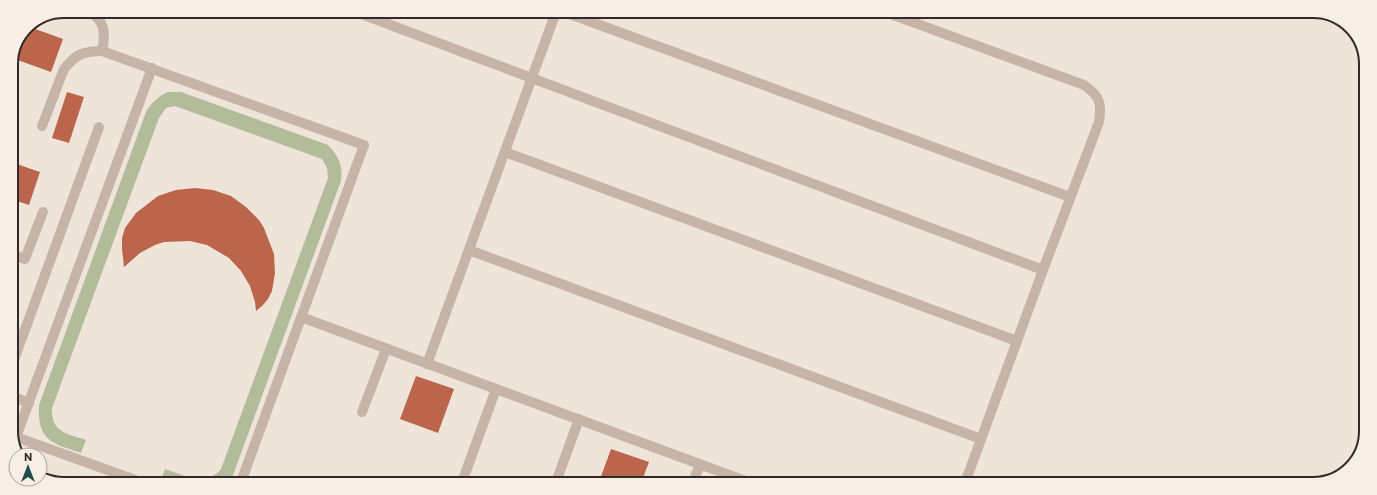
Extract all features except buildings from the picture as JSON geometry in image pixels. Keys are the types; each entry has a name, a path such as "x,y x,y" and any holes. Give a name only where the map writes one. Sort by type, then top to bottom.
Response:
{"lane":[{"path":"97,18 105,38 102,51"},
{"path":"372,18 1042,270"},
{"path":"428,364 554,18"},
{"path":"580,18 1070,197"},
{"path":"901,18 1084,86 1094,92 1099,101 1101,110 1099,122 1042,270 967,477"},
{"path":"42,126 64,69 78,55 88,51 102,51 364,145 243,477"},
{"path":"18,432 152,68"},
{"path":"18,349 99,127"},
{"path":"505,152 1017,341"},
{"path":"18,256 25,259 43,212"},
{"path":"469,250 981,439"},
{"path":"301,317 735,477"},
{"path":"362,412 386,349"},
{"path":"464,477 496,389"},
{"path":"18,399 29,403"},
{"path":"558,477 579,419"},
{"path":"19,438 118,477"},
{"path":"695,477 700,464"}],"green space":[{"path":"168,92 181,92 328,145 335,153 341,166 341,181 232,477 209,477 221,469 328,178 327,168 322,159 175,106 166,108 159,118 52,408 54,423 61,431 86,440 81,453 54,443 48,439 41,426 39,417 39,405 146,112 150,105"},
{"path":"165,469 190,477 162,477"}]}
